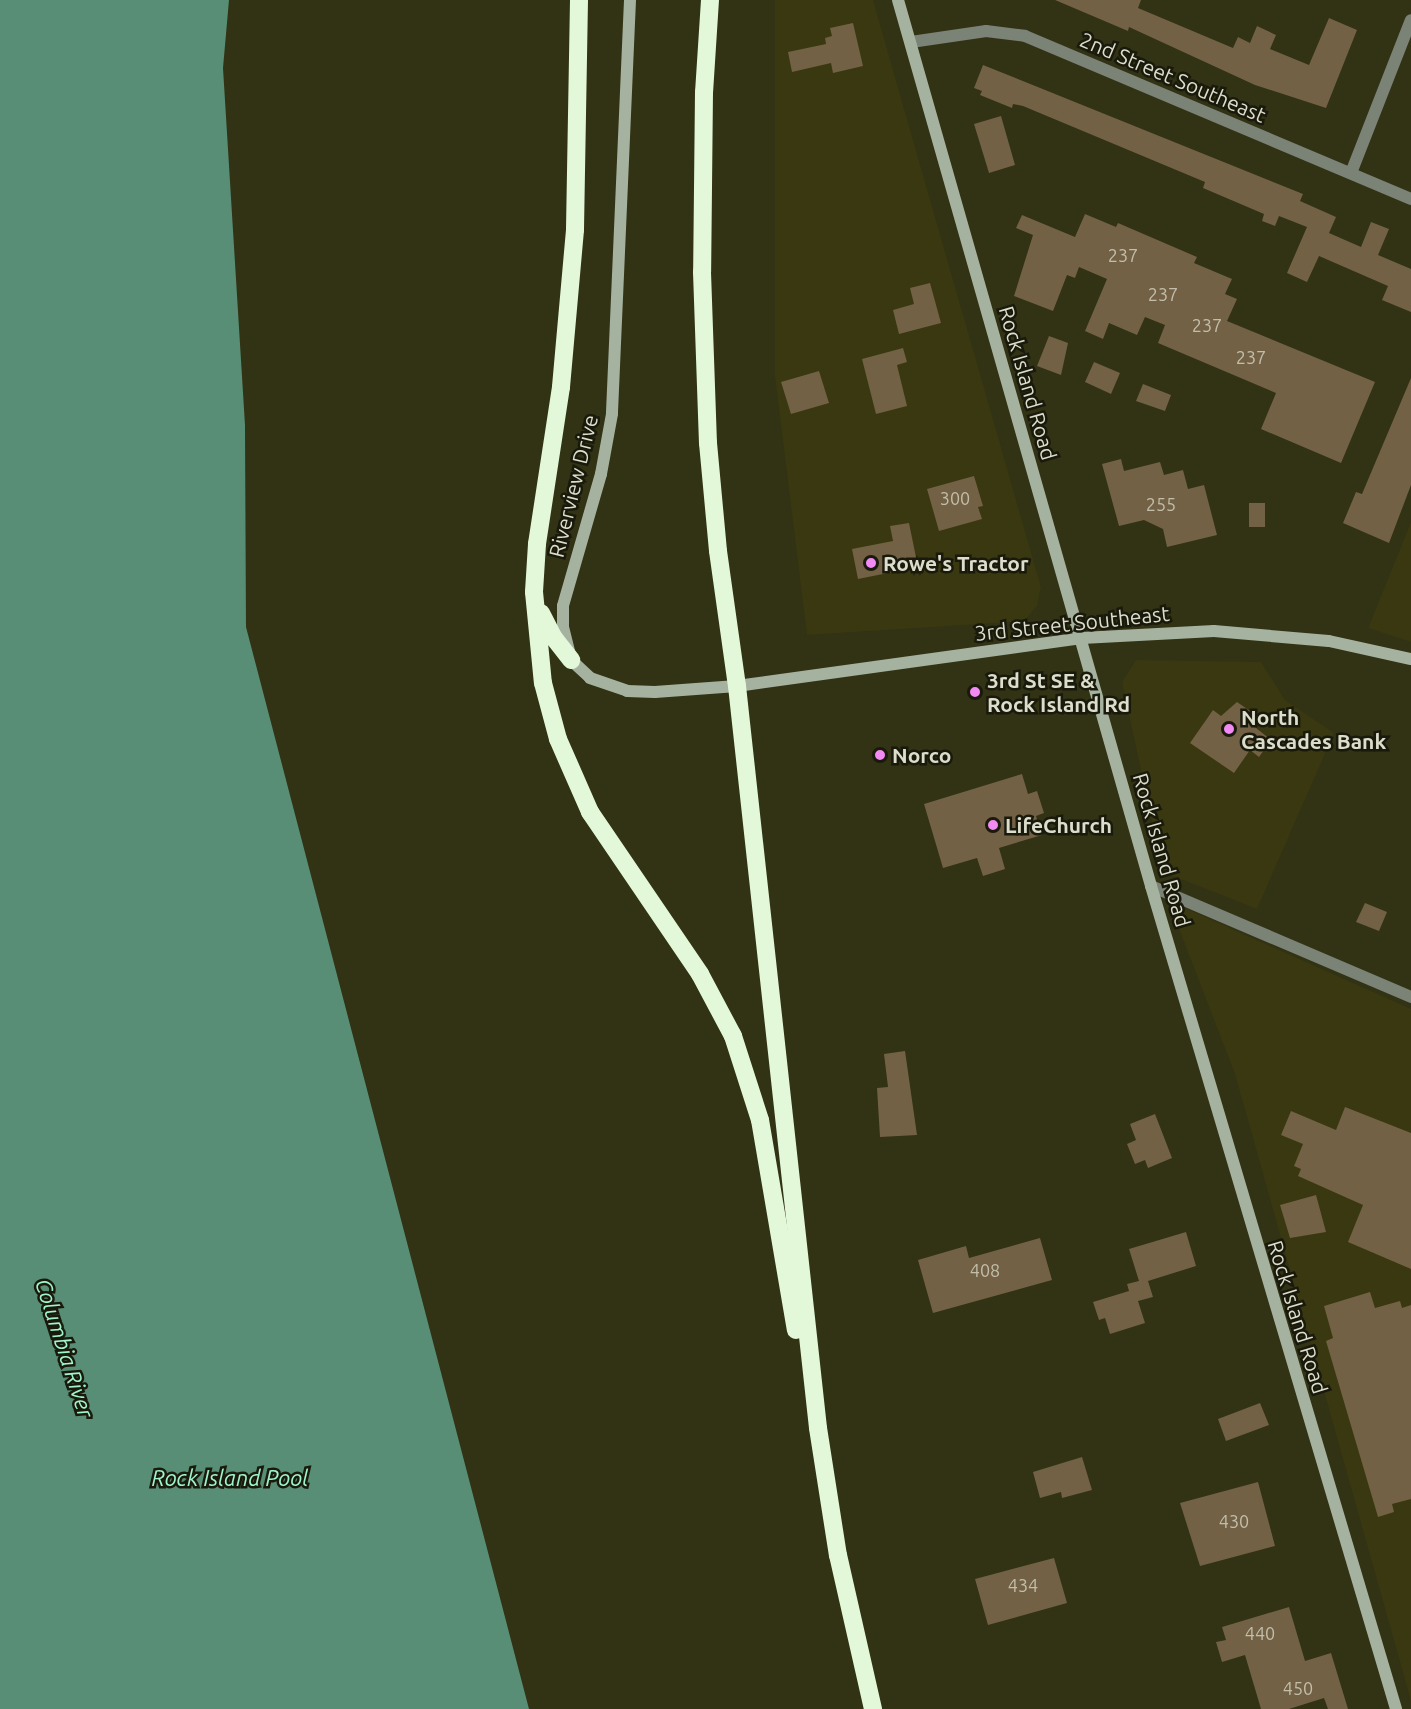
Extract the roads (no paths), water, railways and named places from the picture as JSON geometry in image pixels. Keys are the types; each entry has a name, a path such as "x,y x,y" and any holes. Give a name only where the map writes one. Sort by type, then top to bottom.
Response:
{"highway":[{"path":"710,0 704,92 702,272 708,432 724,612 737,686 819,1428 838,1555 873,1709"},
{"path":"580,4 575,230 561,387 534,592 543,683 569,767 603,834 708,988 739,1051 760,1120 788,1290 819,1428"},
{"path":"534,592 545,625 571,660"}],"main road":[{"name":"Riverview Drive","path":"571,660 563,627 563,606 601,474 613,396 620,170 630,0"},
{"name":"Rock Island Road","path":"898,0 1151,886 1396,1709"},
{"name":"3rd Street Southeast","path":"737,686 1082,638 1174,632 1254,632 1329,641 1411,659"},
{"path":"571,660 590,678 627,691 737,686"}],"street":[{"path":"1351,174 1411,20"},
{"name":"2nd Street Southeast","path":"911,42 986,31 1025,36 1411,199"},
{"path":"1151,886 1411,997"}],"water":[{"name":"Rock Island Pool","path":"0,0 229,0 223,68 245,425 246,627 529,1709 0,1709"}],"place":[{"name":"Rowe's Tractor","path":"871,563"},
{"name":"3rd St SE & Rock Island Rd","path":"975,692"},
{"name":"North Cascades Bank","path":"1229,729"},
{"name":"Norco","path":"880,755"},
{"name":"LifeChurch","path":"993,825"}],"water label":[{"name":"Columbia River","path":"65,1348"}]}
